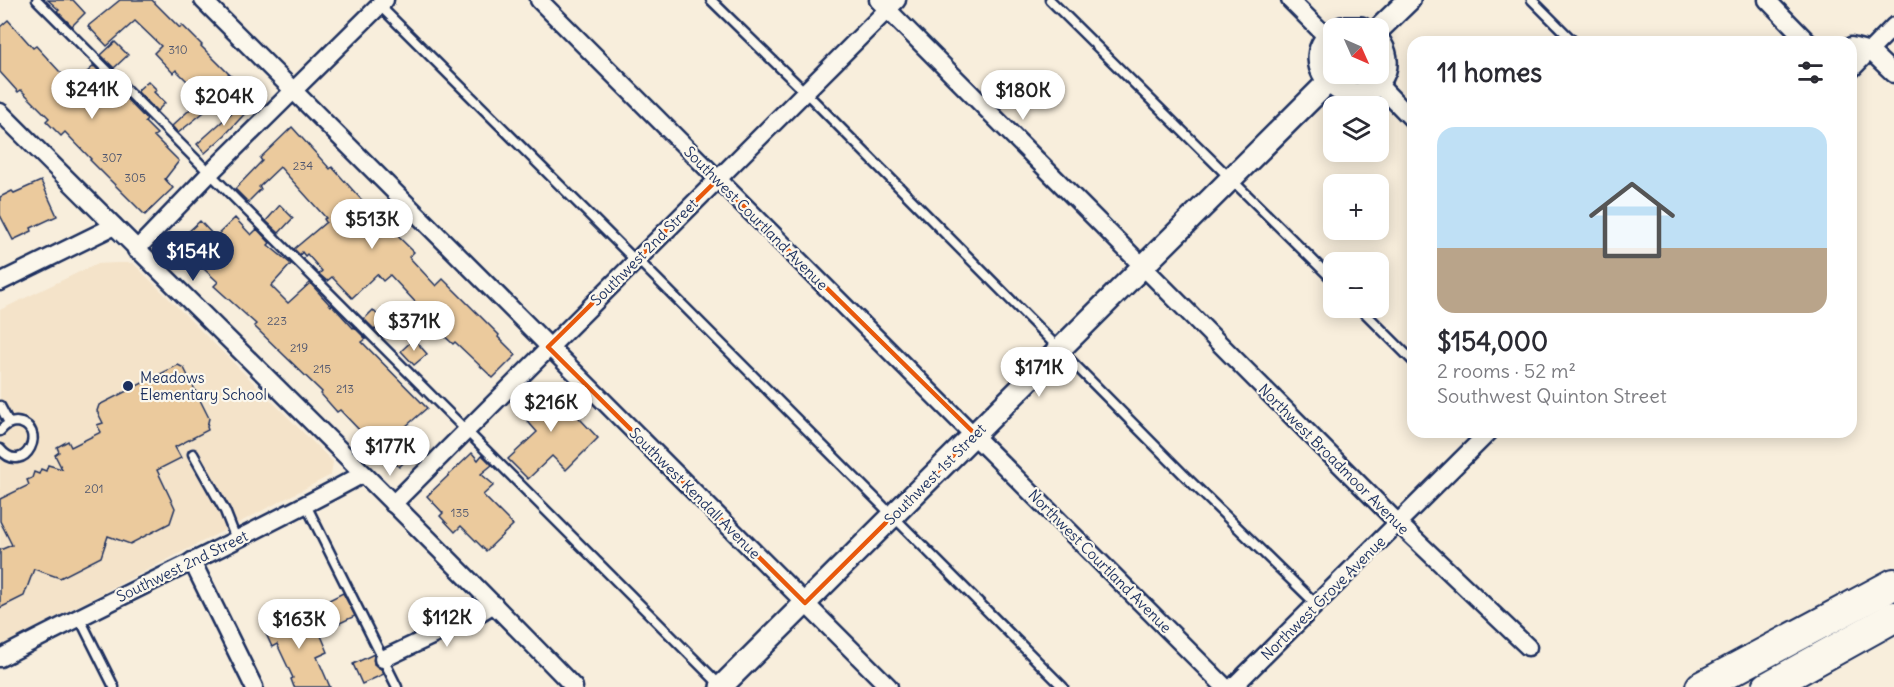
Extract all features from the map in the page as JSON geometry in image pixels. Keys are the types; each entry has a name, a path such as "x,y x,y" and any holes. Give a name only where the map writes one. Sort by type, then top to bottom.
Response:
{"highway":[{"path":"1701,687 1894,584"},
{"path":"1768,687 1894,617"}],"street":[{"name":"Southwest Kendall Avenue","path":"203,0 889,687"},
{"name":"Southwest Courtland Avenue","path":"539,0 717,180 975,434"},
{"path":"1290,0 1323,24"},
{"path":"1389,19 1409,0"},
{"path":"1767,0 1802,36"},
{"path":"136,250 379,2"},
{"name":"Southwest 2nd Street","path":"393,504 805,92 887,3"},
{"name":"Northwest Broadmoor Avenue","path":"887,3 1143,267 1398,523 1528,647"},
{"path":"1857,64 1894,26"},
{"path":"1323,45 1319,60 1323,73"},
{"path":"1857,48 1870,51 1894,74"},
{"name":"Southwest 1st Street","path":"722,687 1326,84"},
{"path":"1331,84 1342,92 1353,94 1363,93 1378,84 1407,114"},
{"path":"0,112 136,250 494,604 574,687"},
{"path":"0,282 114,226"},
{"name":"Northwest Courtland Avenue","path":"975,434 1225,687"},
{"name":"Northwest Grove Avenue","path":"1233,687 1481,438"},
{"name":"Southwest 2nd Street","path":"0,658 79,616 306,505 363,474"},
{"path":"192,561 254,687"},
{"path":"383,659 476,615 494,604"}],"lane":[{"path":"37,0 722,687"},
{"path":"711,0 1184,475 1316,604"},
{"path":"1050,0 1323,270"},
{"path":"1532,0 1568,36"},
{"path":"379,2 1063,687"},
{"path":"1370,318 1407,355"},
{"path":"0,406 9,423"},
{"path":"0,431 9,423 17,422 28,427 33,437 31,448 17,458 5,455 0,449"},
{"path":"193,454 225,511 236,539"},
{"path":"306,505 397,687"},
{"path":"79,616 114,687"}],"highlighted area":[{"path":"717,180 975,434 805,603 548,347"}],"shaded area":[{"name":"Meadows Elementary School","path":"133,263 333,462 331,475 0,646 0,310 96,264"}],"building":[{"path":"48,0 73,0 85,13 72,26"},
{"path":"120,0 152,0 180,28 182,25 239,84 178,133 172,126 200,100 198,98 201,95 176,70 173,73 154,53 161,46 135,21 107,46 88,26"},
{"path":"8,20 33,48 36,46 72,85 94,66 147,120 145,122 157,134 154,136 179,161 165,179 173,188 145,215 65,132 61,136 46,121 49,118 21,90 18,92 0,72 0,27"},
{"path":"115,42 128,55 114,68 101,55"},
{"path":"148,81 157,90 154,92 165,103 157,111 137,91"},
{"path":"246,100 252,106 205,153 197,144"},
{"path":"292,127 330,169 332,167 369,208 414,252 409,257 436,286 443,279 516,355 493,378 414,308 418,305 390,275 383,281 377,274 352,298 332,277 327,281 319,274 322,271 307,254 305,256 302,252 300,255 294,249 326,222 324,219 326,218 280,167 259,187 261,189 248,202 235,189 262,161 260,158"},
{"path":"41,181 57,216 31,228 32,231 13,240 0,215 0,197"},
{"path":"280,205 293,218 279,233 266,221"},
{"path":"235,218 251,235 257,229 270,243 268,245 291,264 271,286 288,303 310,283 366,339 362,342 427,408 405,427 422,446 399,467 380,447 376,451 340,410 337,412 321,394 322,392 254,326 256,324 214,286 218,282 191,257 188,260 174,245 200,221 215,237"},
{"path":"373,310 384,322 375,330 364,319"},
{"path":"414,339 427,354 414,365 401,351"},
{"path":"178,365 184,368 209,418 208,430 175,447 181,458 157,470 175,508 170,523 130,544 108,536 101,557 60,578 34,569 24,596 0,608 0,550 12,545 0,521 0,499 29,485 27,480 32,478 34,472 39,474 41,469 46,471 48,465 62,469 55,455 59,452 57,447 68,441 71,447 101,432 97,425 103,423 97,411 99,405"},
{"path":"542,383 564,402 598,438 566,470 552,456 528,479 508,459 537,432 517,409"},
{"path":"472,453 478,460 482,455 492,465 481,474 494,485 483,495 513,525 486,551 461,526 455,532 440,516 443,513 427,496"},
{"path":"343,593 355,616 340,623 329,600"},
{"path":"298,611 309,635 319,631 328,652 317,657 330,687 294,687 291,679 293,678 277,644 272,647 263,627"},
{"path":"374,654 374,664 384,674 362,684 353,664"}],"place":[{"name":"Meadows Elementary School","path":"128,386"}]}
